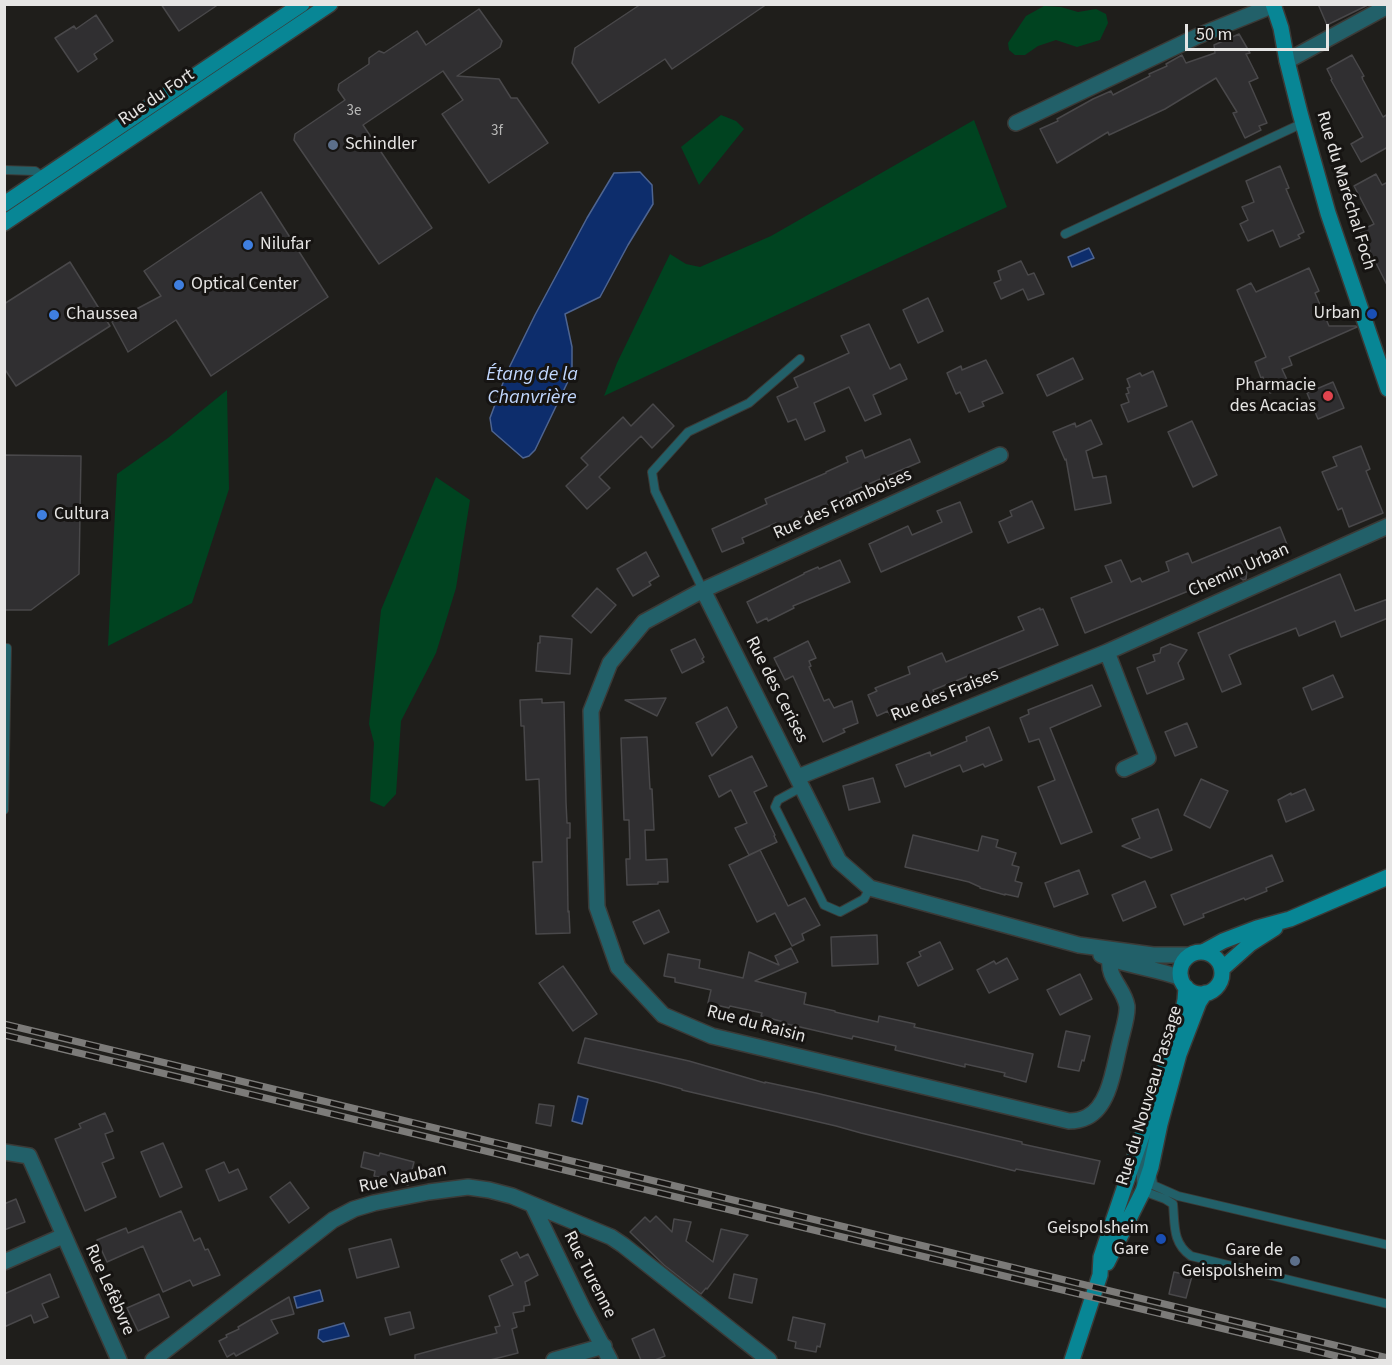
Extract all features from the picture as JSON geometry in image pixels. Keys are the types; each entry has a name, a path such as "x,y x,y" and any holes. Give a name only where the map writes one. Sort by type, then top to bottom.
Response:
{"main road":[{"name":"Rue du Fort","path":"4,204 302,4"},
{"name":"Rue du Fort","path":"4,223 330,4"},
{"name":"Rue du Maréchal Foch","path":"1274,5 1328,213 1387,387"},
{"path":"1196,954 1210,954 1216,957 1222,969 1220,982 1211,991 1205,993 1192,992 1184,983 1181,967 1184,960 1196,954 1223,941 1290,919 1388,878"},
{"path":"1222,969 1250,944 1290,919"},
{"name":"Rue du Nouveau Passage","path":"1100,1275 1101,1257 1181,1020 1184,983"},
{"name":"Rue du Nouveau Passage","path":"1072,1360 1100,1275 1143,1191 1179,1054 1199,1002 1205,993"}],"street":[{"name":"Rue du Maréchal Foch","path":"1016,123 1198,36 1274,5"},
{"path":"1287,61 1388,6"},
{"name":"Rue des Framboises","path":"703,590 1000,455"},
{"name":"Chemin Urban","path":"1107,652 1388,526"},
{"name":"Rue des Cerises","path":"703,590 839,861 870,888 1079,945 1153,954 1196,954"},
{"name":"Rue du Raisin","path":"703,590 644,622 610,663 591,711 597,907 618,967 663,1015 712,1036 1057,1119 1079,1120 1088,1117 1096,1110 1105,1097 1112,1078 1127,1008 1111,973 1110,959"},
{"path":"1107,652 1148,758 1124,769"},
{"name":"Rue des Fraises","path":"801,782 1107,652"},
{"name":"Rue des Cerises","path":"1079,945 1110,959 1164,972 1184,983"},
{"name":"Rue Lefèbvre","path":"4,1152 28,1156 119,1360"},
{"name":"Rue Vauban","path":"153,1360 333,1220 354,1209 374,1203 429,1191 468,1187 512,1197 611,1237 769,1360"},
{"name":"Rue Turenne","path":"534,1206 583,1309 607,1353"},
{"name":"Rue Lefèbvre","path":"4,1262 63,1236"},
{"path":"554,1360 607,1353"}],"lane":[{"path":"1065,234 1303,123"},
{"path":"4,170 35,171 53,190"},
{"name":"Rue des Cerises","path":"703,590 655,491 652,472 688,432 749,403 800,359"},
{"path":"4,648 7,648 4,810"},
{"path":"801,782 778,800 775,807 824,905 840,912 864,899 870,888"},
{"path":"1166,1068 1157,1117 1140,1173 1143,1191 1165,1199 1388,1245"},
{"path":"1151,1167 1153,1185 1176,1200"},
{"path":"1132,1214 1144,1202 1158,1197"},
{"path":"1176,1200 1177,1240 1184,1251 1191,1256 1388,1304"}],"green space":[{"path":"1044,6 1061,7 1078,12 1096,9 1106,14 1108,23 1100,40 1077,47 1056,40 1038,46 1025,55 1015,55 1009,50 1008,43 1026,16"},
{"path":"721,115 736,121 744,129 699,185 681,147"},
{"path":"974,120 1007,207 604,396 617,363 670,254 686,264 700,267 771,236"},
{"path":"227,390 229,489 192,603 108,646 117,474 168,438"},
{"path":"436,477 470,500 456,588 436,653 401,721 396,794 384,807 370,801 374,743 369,724 381,610"}],"water":[{"name":"Étang de la Chanvrière","path":"640,172 652,185 653,204 600,297 565,314 572,347 572,373 535,450 523,458 492,431 490,418 507,372 587,218 614,173"},
{"path":"1089,248 1094,258 1072,267 1068,257"},
{"path":"578,1096 588,1099 582,1124 572,1121"},
{"path":"320,1290 323,1301 297,1308 294,1297"},
{"path":"344,1323 349,1336 323,1342 318,1338 319,1330"}],"building":[{"path":"161,4 219,4 179,31"},
{"path":"641,4 767,4 672,69 665,59 599,103 572,63 575,48"},
{"path":"1318,4 1370,4 1327,25"},
{"path":"479,9 502,41 500,47 457,76 499,79 511,98 517,98 548,143 489,183 442,114 463,100 443,71 363,125 432,228 379,264 294,140 295,134 345,100 338,90 339,84 369,64 369,58 379,51 384,53 417,31 426,45"},
{"path":"96,15 113,41 94,54 97,59 78,72 55,38 74,26 76,29"},
{"path":"1239,34 1250,53 1246,54 1258,78 1249,82 1267,123 1259,126 1261,130 1245,138 1233,113 1237,112 1216,78 1165,109 1109,135 1108,132 1057,163 1040,129 1058,121 1057,119 1093,99 1111,91 1113,95 1150,76 1149,74 1167,66 1166,64 1182,55 1186,63 1215,53 1214,45"},
{"path":"1352,55 1383,117 1388,114 1388,147 1361,162 1351,144 1363,137 1327,69"},
{"path":"1280,166 1289,188 1286,189 1304,232 1298,235 1300,238 1280,247 1273,230 1248,241 1240,224 1248,220 1242,207 1254,202 1246,181"},
{"path":"1376,174 1382,185 1388,182 1388,287 1360,231 1374,224 1354,186"},
{"path":"261,192 328,297 211,376 176,320 128,352 112,322 161,296 144,271"},
{"path":"1021,261 1028,275 1034,273 1044,294 1028,300 1023,289 1001,299 994,283 1001,280 998,271"},
{"name":"Chaussea","path":"70,262 110,326 16,386 4,368 4,304"},
{"path":"1309,268 1319,291 1315,293 1329,326 1357,327 1289,357 1292,365 1282,369 1289,384 1270,393 1255,362 1266,357 1237,290 1251,283 1256,292"},
{"path":"928,298 943,331 918,343 903,310"},
{"path":"869,324 890,369 900,364 907,379 873,395 881,414 865,421 849,387 814,403 825,431 805,440 796,419 788,422 777,397 798,387 794,378 849,353 841,336"},
{"path":"1073,358 1083,379 1047,396 1037,375"},
{"path":"986,360 1003,393 982,402 984,406 969,412 960,392 956,394 947,373 961,366 962,370"},
{"path":"1153,371 1167,406 1128,422 1121,405 1129,402 1126,394 1129,393 1127,388 1130,387 1127,379 1140,373 1142,376"},
{"path":"1333,382 1344,408 1318,419 1307,393"},
{"path":"653,404 674,426 652,448 641,436 599,477 610,488 587,509 566,486 588,465 581,458 623,417 631,426"},
{"path":"1091,420 1102,444 1086,451 1093,478 1106,476 1111,503 1075,510 1066,459 1053,432 1075,423 1076,427"},
{"path":"1192,421 1217,475 1193,487 1168,432"},
{"path":"910,439 920,462 850,492 851,495 778,527 776,523 742,538 744,543 722,552 712,529 767,504 765,499 848,462 846,457 862,450 865,458"},
{"path":"1361,446 1370,469 1366,471 1383,513 1349,527 1342,508 1338,510 1322,472 1337,466 1333,457"},
{"name":"Cultura","path":"4,455 81,456 79,574 31,610 4,610"},
{"path":"1032,501 1044,528 1008,543 999,522 1012,516 1010,511"},
{"path":"960,502 972,532 881,572 869,544 908,526 912,535 942,522 937,511"},
{"path":"1280,527 1290,552 1247,570 1246,579 1243,580 1238,576 1225,581 1223,577 1085,633 1071,598 1112,582 1105,566 1121,560 1131,582 1140,578 1142,582 1169,571 1166,562 1188,553 1192,563"},
{"path":"646,552 659,576 649,582 651,585 633,596 617,569"},
{"path":"840,560 850,582 793,606 794,608 768,621 767,618 757,623 747,602 804,573"},
{"path":"1340,574 1355,611 1388,599 1388,618 1341,637 1335,621 1299,636 1296,628 1239,650 1229,655 1241,684 1222,692 1198,633"},
{"path":"597,588 616,605 591,633 572,616"},
{"path":"1040,608 1040,610 1043,609 1058,645 975,678 973,674 933,690 936,697 923,703 922,701 890,715 888,711 877,716 868,695 877,691 875,688 910,674 908,667 942,653 946,662 1024,630 1018,617"},
{"path":"540,636 572,639 570,674 536,671"},
{"path":"695,639 704,657 702,659 704,662 682,673 671,650"},
{"path":"808,641 816,658 809,661 811,666 809,667 824,701 829,699 834,708 852,701 858,723 843,729 845,732 823,742 793,676 785,680 774,658"},
{"path":"1170,644 1187,650 1178,663 1184,679 1147,694 1137,668 1155,661 1153,655 1160,653 1161,648"},
{"path":"1333,675 1343,697 1312,710 1303,688"},
{"path":"1092,685 1101,706 1050,728 1092,832 1061,844 1038,787 1055,780 1039,739 1029,742 1020,718 1029,714 1028,710"},
{"path":"666,698 657,716 625,700"},
{"path":"542,699 542,703 564,702 567,823 570,823 570,838 567,838 570,933 536,934 533,862 542,862 539,779 526,780 524,726 521,726 520,700"},
{"path":"727,707 737,727 712,756 696,723"},
{"path":"1187,723 1197,747 1175,756 1165,732"},
{"path":"989,727 1002,760 963,772 960,765 905,787 896,765 930,752 931,756 967,741 966,737"},
{"path":"647,737 654,830 645,830 646,860 667,859 668,882 627,885 626,859 630,859 629,820 624,820 621,738"},
{"path":"752,756 767,786 754,792 777,842 749,855 735,828 747,823 731,790 719,797 709,776"},
{"path":"873,778 880,802 849,810 843,786"},
{"path":"1201,779 1228,791 1210,828 1184,815"},
{"path":"1305,789 1314,810 1286,822 1278,800"},
{"path":"1158,809 1172,850 1151,858 1122,846 1140,838 1132,819"},
{"path":"913,835 978,851 982,836 998,840 996,847 1016,853 1012,865 1019,867 1015,881 1022,883 1018,897 980,888 969,882 905,867"},
{"path":"760,850 788,906 805,898 820,925 802,934 804,940 792,946 775,913 757,922 729,865"},
{"path":"1272,855 1283,881 1266,888 1267,891 1203,914 1204,917 1184,925 1171,895"},
{"path":"1079,870 1088,894 1054,907 1045,883"},
{"path":"1145,881 1156,907 1123,921 1112,895"},
{"path":"659,910 669,932 644,944 633,922"},
{"path":"877,935 878,964 832,966 831,937"},
{"path":"940,942 953,969 918,986 907,963 921,956 919,952"},
{"path":"791,948 798,962 755,981 806,993 804,1004 878,1022 879,1016 915,1024 914,1027 1033,1054 1026,1082 1004,1076 1005,1073 965,1064 965,1067 895,1050 896,1046 853,1036 852,1039 783,1023 761,1016 762,1013 708,1003 711,990 675,982 675,978 664,976 668,954 700,960 699,968 743,978 749,952 779,965 775,956"},
{"path":"1007,958 1018,979 989,993 977,970 994,961 996,964"},
{"path":"563,966 597,1014 573,1031 539,983"},
{"path":"1080,974 1092,999 1060,1015 1047,990"},
{"path":"1066,1031 1090,1036 1079,1071 1058,1067"},
{"path":"585,1038 689,1061 765,1083 816,1093 1100,1161 1094,1184 1016,1169 1015,1171 578,1063"},
{"path":"539,1104 554,1106 551,1126 536,1123"},
{"path":"105,1113 113,1131 105,1134 114,1158 102,1163 116,1197 85,1211 55,1139 81,1128 79,1124"},
{"path":"163,1143 182,1187 160,1197 141,1152"},
{"path":"364,1152 379,1156 380,1153 414,1162 408,1185 374,1176 375,1171 361,1167"},
{"path":"224,1162 229,1173 238,1169 247,1189 219,1201 206,1170"},
{"path":"290,1182 309,1208 289,1223 270,1197"},
{"path":"16,1199 25,1222 4,1230 4,1204"},
{"path":"181,1211 194,1241 200,1238 205,1250 208,1249 220,1275 193,1286 190,1280 163,1292 143,1246 107,1262 97,1240 126,1228 128,1233"},
{"path":"656,1216 672,1232 674,1219 691,1222 686,1241 713,1262 721,1229 748,1235 701,1294 664,1265 630,1232 645,1217 650,1222"},
{"path":"391,1239 399,1267 357,1278 349,1249"},
{"path":"517,1252 520,1258 528,1254 538,1275 525,1282 530,1305 524,1306 524,1311 513,1313 517,1327 512,1329 518,1353 490,1360 415,1360 415,1355 497,1333 495,1327 500,1326 489,1296 513,1285 501,1260"},
{"path":"1174,1272 1192,1276 1186,1298 1169,1294"},
{"path":"50,1274 59,1297 42,1304 48,1317 34,1323 31,1315 4,1327 4,1294"},
{"path":"734,1274 757,1279 752,1303 729,1298"},
{"path":"159,1294 169,1317 138,1331 127,1308"},
{"path":"289,1297 294,1314 271,1320 278,1333 236,1356 234,1353 227,1357 219,1341"},
{"path":"410,1312 414,1328 390,1335 385,1318"},
{"path":"793,1317 825,1324 820,1347 817,1346 816,1352 795,1348 796,1342 788,1340"},
{"path":"654,1329 665,1356 655,1360 641,1360 632,1339"}],"railway":[{"path":"4,1024 1388,1358"},
{"path":"4,1035 1353,1360"}],"place":[{"name":"Schindler","path":"333,145"},
{"name":"Nilufar","path":"248,245"},
{"name":"Optical Center","path":"179,285"},
{"name":"Urban","path":"1372,314"},
{"name":"Chaussea","path":"54,315"},
{"name":"Pharmacie des Acacias","path":"1328,396"},
{"name":"Cultura","path":"42,515"},
{"name":"Geispolsheim Gare","path":"1161,1239"},
{"name":"Gare de Geispolsheim","path":"1295,1261"}]}
